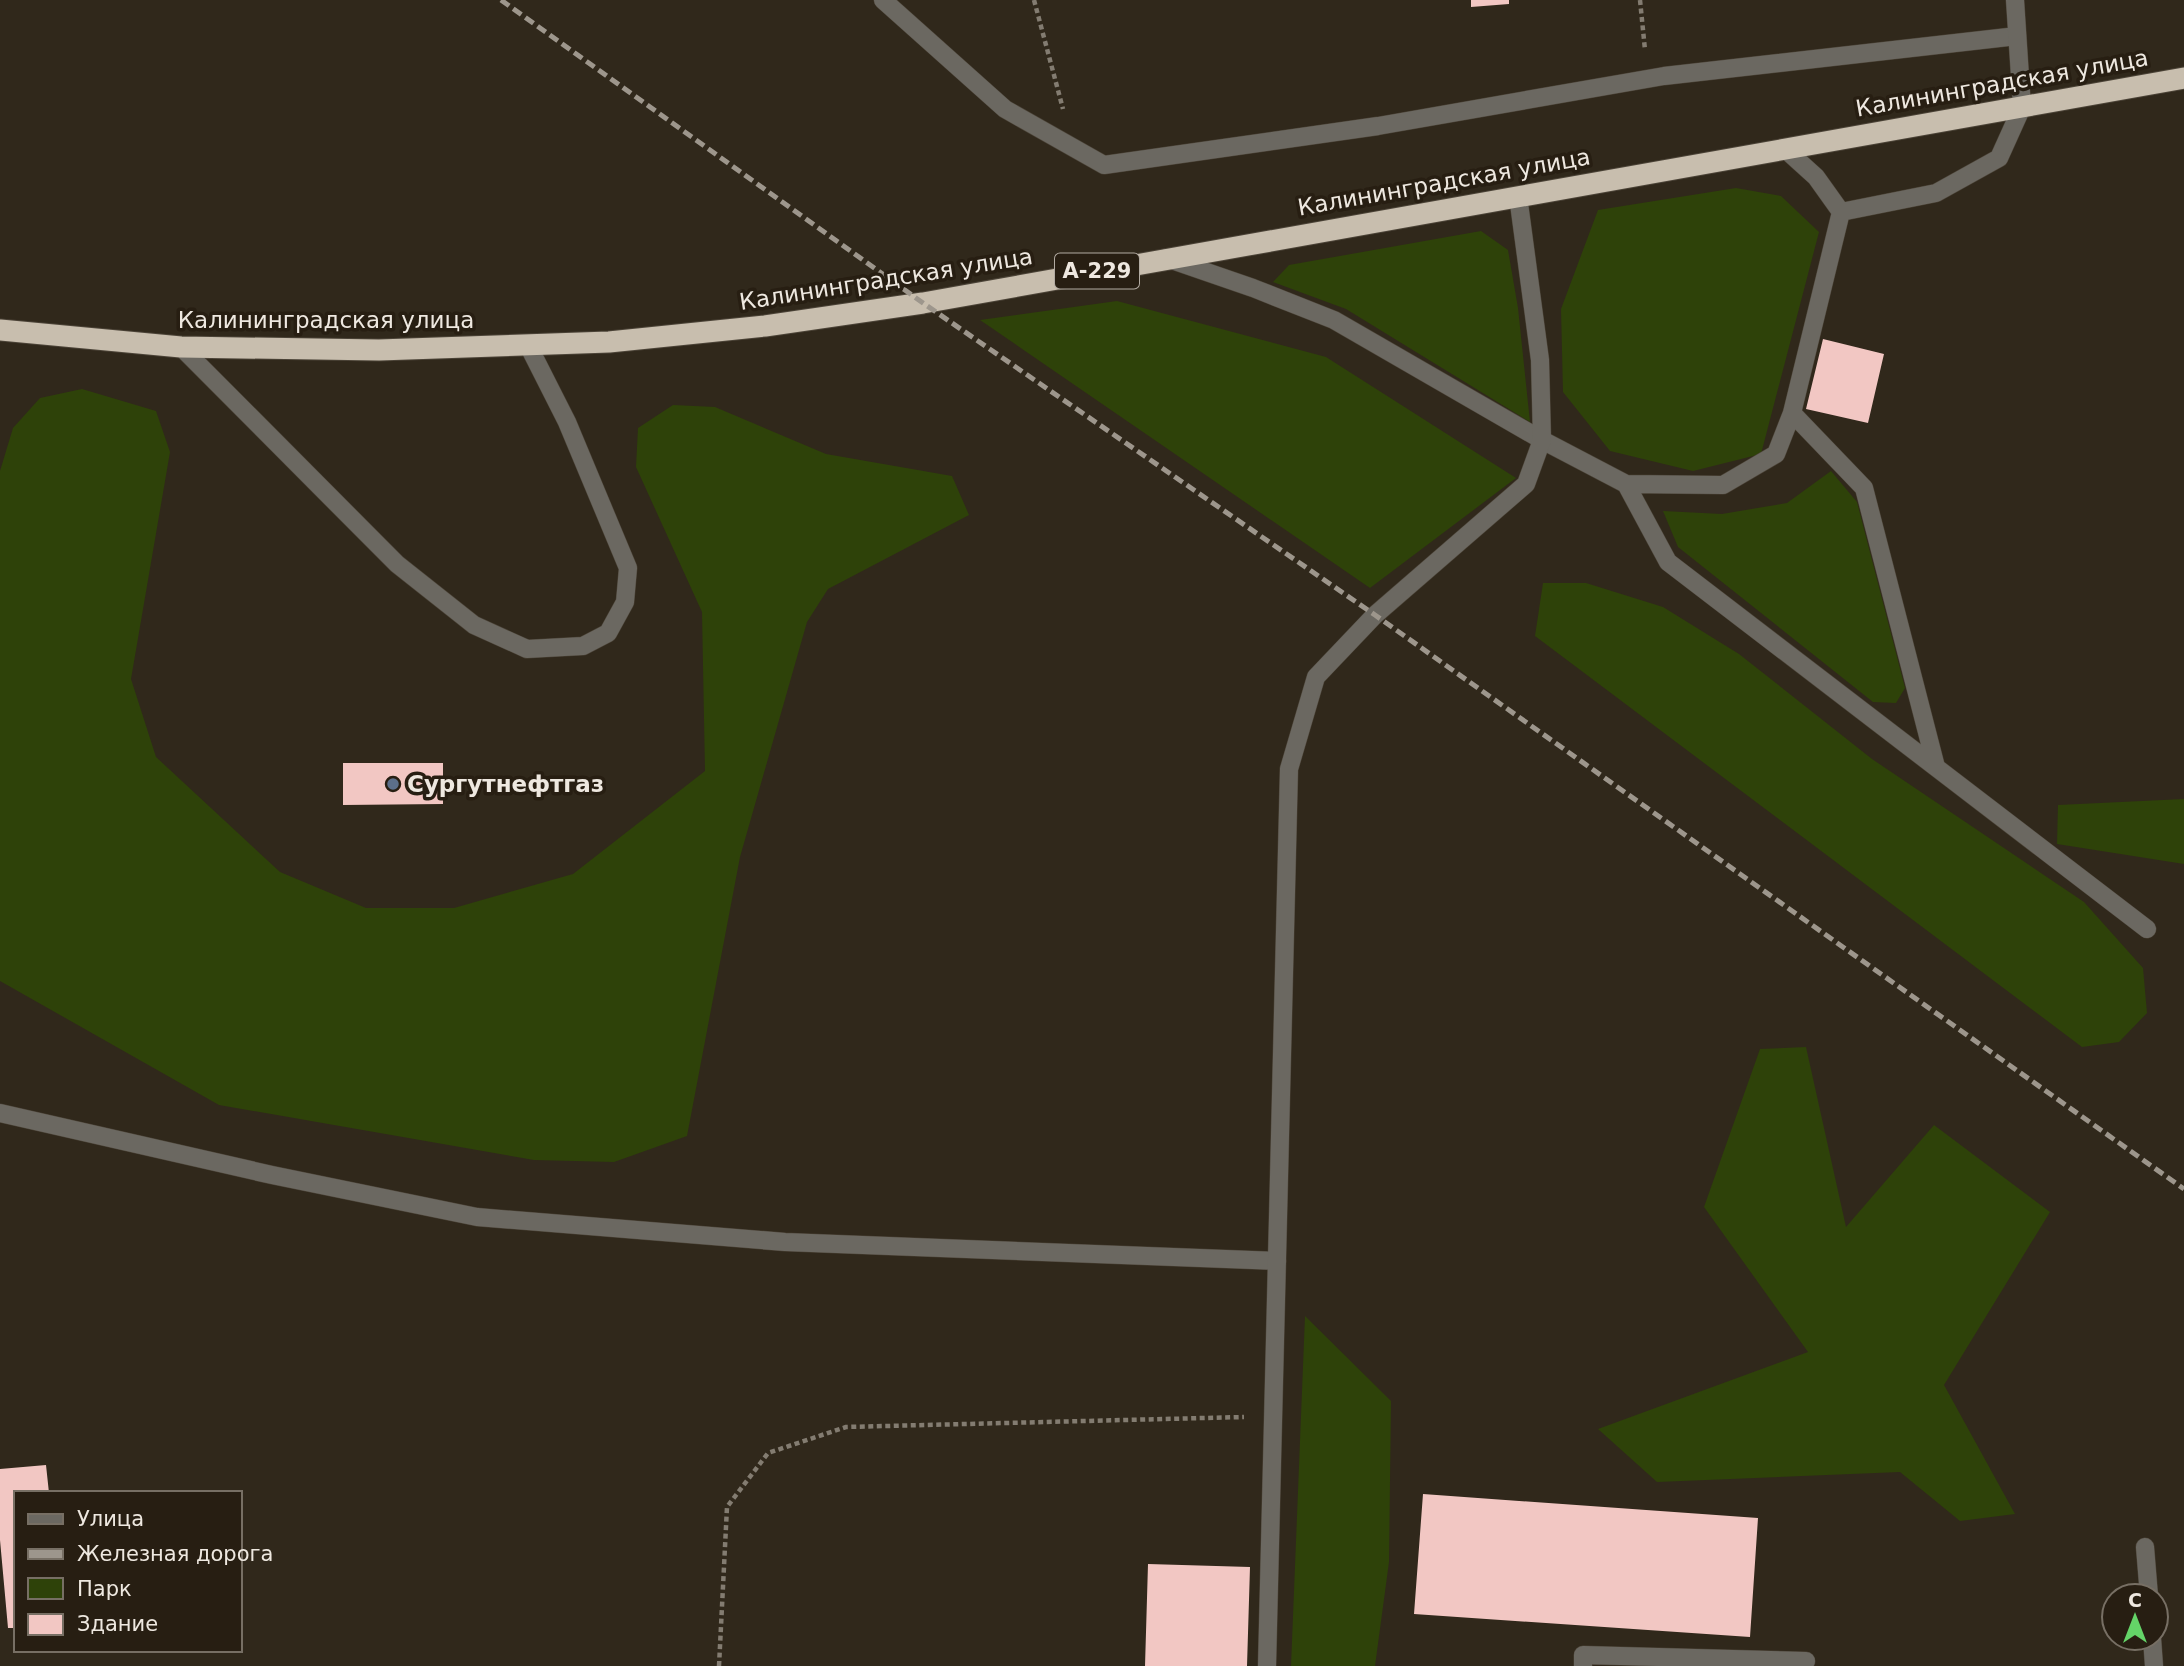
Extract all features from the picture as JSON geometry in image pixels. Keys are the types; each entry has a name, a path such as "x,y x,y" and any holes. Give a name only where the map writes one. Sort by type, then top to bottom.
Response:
{"highway":[{"name":"Калининградская улица","path":"0,330 181,347 379,350 609,342 765,327 923,303 2184,78"}],"street":[{"path":"883,0 1005,109 1104,165 1378,126 1648,79 2017,36"},
{"path":"1841,212 1936,193 1999,158 2022,107 2015,0"},
{"path":"1166,258 1334,320 1542,440 1626,485 1723,485 1776,454 1792,413 1841,212 1816,177 1784,148"},
{"path":"1267,1666 1289,769 1316,677 1375,615 1526,484 1542,440 1540,360 1518,195"},
{"path":"181,347 397,564 474,625 527,649 583,646 608,633 625,602 628,568 567,422 528,345"},
{"path":"1792,413 1864,488 1936,767"},
{"path":"1626,485 1668,562 2147,929"},
{"path":"0,1113 272,1175 477,1217 785,1242 1277,1261"},
{"path":"2145,1546 2148,1582"},
{"path":"1583,1666 1583,1656 1806,1661"}],"path":[{"path":"1034,0 1073,147"},
{"path":"1640,0 1648,79"},
{"path":"719,1666 727,1507 768,1453 846,1427 1273,1416"}],"green space":[{"path":"1736,188 1781,196 1819,232 1761,454 1693,471 1610,451 1563,392 1561,309 1598,210"},
{"path":"1481,231 1508,250 1518,308 1530,422 1346,309 1273,282 1289,265"},
{"path":"1117,301 1326,357 1516,478 1370,588 980,320"},
{"path":"82,389 156,411 170,452 131,679 156,757 280,872 366,908 454,908 573,874 705,771 702,612 636,467 638,428 673,405 715,407 826,454 952,476 969,515 828,589 807,622 740,857 687,1136 614,1162 534,1160 219,1105 0,981 0,471 13,428 40,398"},
{"path":"1831,471 1857,502 1905,688 1896,703 1873,702 1678,547 1663,511 1722,514 1787,503"},
{"path":"1543,583 1586,583 1663,607 1739,654 1872,759 2084,902 2143,968 2147,1013 2119,1042 2082,1047 1535,636"},
{"path":"2184,799 2184,864 2057,844 2058,805"},
{"path":"1806,1047 1846,1227 1934,1125 2050,1212 1944,1385 2015,1514 1960,1521 1900,1472 1657,1482 1598,1429 1808,1352 1704,1207 1760,1049"},
{"path":"1305,1316 1391,1401 1389,1562 1375,1666 1291,1666"}],"building":[{"path":"1471,0 1509,0 1509,4 1471,7"},
{"path":"1823,339 1884,354 1868,423 1806,409"},
{"name":"Сургутнефтгаз","path":"343,763 443,763 443,804 343,805"},
{"path":"46,1465 49,1491 14,1491 14,1628 8,1628 0,1540 0,1469"},
{"path":"1423,1494 1758,1518 1750,1637 1414,1614"},
{"path":"1148,1564 1250,1567 1247,1666 1145,1666"}],"railway":[{"path":"501,0 923,303 1375,615 2184,1189"}],"place":[{"name":"Сургутнефтгаз","path":"393,784"}]}
